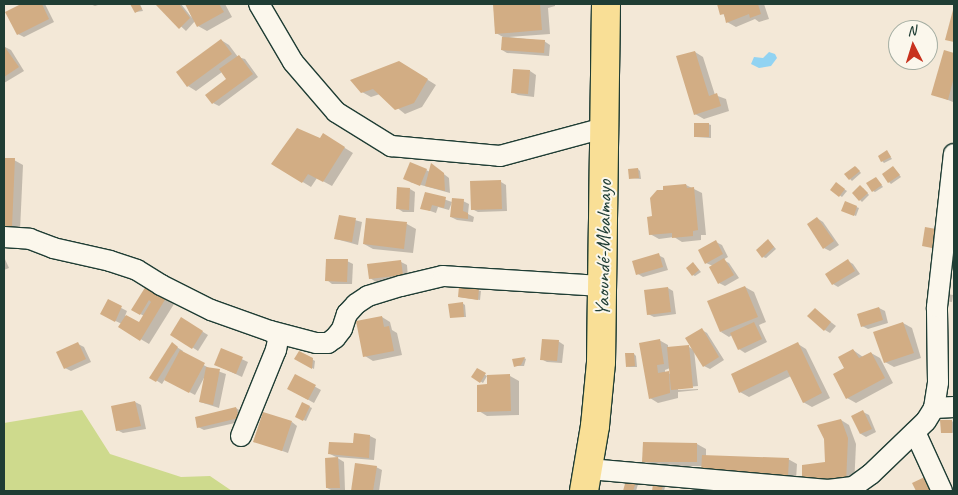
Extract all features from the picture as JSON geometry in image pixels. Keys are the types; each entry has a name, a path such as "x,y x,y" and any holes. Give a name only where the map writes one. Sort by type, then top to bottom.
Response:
{"highway":[{"name":"Yaoundé-Mbalmayo","path":"586,480 601,362 606,4"}],"street":[{"path":"259,4 293,62 336,112 391,146 500,156 604,128"},
{"path":"586,480 828,490 853,487 871,474 914,432 934,408 938,382 937,307 954,154"},
{"path":"4,237 30,239 53,248 110,261 137,270 160,285 211,310 279,334 316,343 328,342 335,338 342,329 347,314 356,304 368,296 443,276 603,286"},
{"path":"241,436 276,350 279,334"},
{"path":"934,408 954,408"},
{"path":"914,432 942,491"}],"green space":[{"path":"82,410 110,454 181,477 210,476 232,491 4,491 4,423"}],"water":[{"path":"769,52 775,54 777,58 771,66 759,68 751,64 754,57 763,58"}],"building":[{"path":"21,4 42,4 49,19 17,35 5,12"},
{"path":"130,4 139,4 142,9 135,13"},
{"path":"155,4 179,4 190,18 179,29"},
{"path":"185,4 219,4 224,12 197,27"},
{"path":"493,4 540,4 542,30 495,34"},
{"path":"717,4 758,4 761,14 750,18 749,14 726,23 724,14 720,15"},
{"path":"954,6 954,42 945,40"},
{"path":"502,37 545,40 544,53 501,50"},
{"path":"221,39 232,54 187,87 176,72"},
{"path":"4,46 19,67 4,77"},
{"path":"944,50 954,53 954,77 948,100 931,95"},
{"path":"695,51 709,96 717,93 721,106 694,115 676,56"},
{"path":"239,55 253,74 212,104 205,95 226,79 219,69"},
{"path":"399,61 428,79 414,103 395,110 373,89 361,93 350,80"},
{"path":"513,69 530,70 528,94 511,93"},
{"path":"694,123 709,123 709,137 694,137"},
{"path":"297,128 320,138 323,133 345,147 323,182 308,174 302,183 271,164"},
{"path":"887,150 891,157 881,162 878,156"},
{"path":"4,158 15,158 12,227 4,226"},
{"path":"410,162 427,169 420,186 403,179"},
{"path":"431,163 444,173 445,191 425,186"},
{"path":"855,166 860,171 849,180 844,174"},
{"path":"893,166 900,175 888,183 882,174"},
{"path":"638,168 639,178 629,179 628,169"},
{"path":"876,177 882,185 872,192 866,183"},
{"path":"501,180 502,209 471,210 470,181"},
{"path":"836,182 845,189 839,197 830,190"},
{"path":"686,184 687,188 694,187 698,230 693,231 693,236 672,238 672,233 649,235 647,217 652,216 650,198 657,190 663,190 663,186"},
{"path":"860,185 868,193 859,201 852,193"},
{"path":"397,187 410,188 409,210 396,209"},
{"path":"425,192 446,197 444,208 432,205 430,211 420,209"},
{"path":"452,198 464,199 463,211 468,213 468,219 450,217"},
{"path":"845,201 857,206 854,216 841,211"},
{"path":"339,215 356,218 352,242 334,239"},
{"path":"817,217 834,241 823,249 807,224"},
{"path":"366,218 407,222 404,249 363,244"},
{"path":"925,227 936,229 932,248 922,246"},
{"path":"768,239 774,247 762,258 756,250"},
{"path":"716,240 723,254 705,264 698,250"},
{"path":"659,253 663,267 636,275 632,261"},
{"path":"724,258 734,275 718,284 709,267"},
{"path":"326,259 348,259 347,282 325,281"},
{"path":"848,259 855,271 832,285 825,274"},
{"path":"401,260 403,275 369,279 367,264"},
{"path":"693,262 699,270 692,276 686,268"},
{"path":"146,286 166,298 140,341 118,327 126,315 139,322 151,302 149,300 140,315 131,310"},
{"path":"459,286 479,288 478,300 458,297"},
{"path":"745,286 758,317 720,332 707,301"},
{"path":"668,287 671,312 647,315 644,290"},
{"path":"108,299 122,306 115,322 100,314"},
{"path":"463,302 464,317 450,318 448,304"},
{"path":"879,307 883,320 861,327 857,314"},
{"path":"815,308 831,322 824,331 807,316"},
{"path":"382,316 384,327 389,326 394,351 363,357 356,321"},
{"path":"181,317 203,331 192,349 170,335"},
{"path":"754,322 762,339 738,350 730,333"},
{"path":"903,322 914,353 884,363 873,332"},
{"path":"702,328 719,357 703,367 685,338"},
{"path":"542,339 559,340 557,361 540,360"},
{"path":"660,339 664,364 657,365 658,373 669,371 670,393 649,399 639,343"},
{"path":"78,342 86,359 64,369 56,352"},
{"path":"172,342 178,347 156,382 149,378"},
{"path":"798,342 822,393 803,403 787,370 739,393 731,374"},
{"path":"689,345 693,388 671,390 667,347"},
{"path":"221,348 243,357 236,374 214,365"},
{"path":"853,349 859,358 871,352 885,378 846,399 833,374 844,368 838,357"},
{"path":"180,350 205,363 189,393 164,380"},
{"path":"299,351 313,358 312,369 294,359"},
{"path":"625,353 634,353 635,366 626,367"},
{"path":"525,357 521,365 514,367 512,359"},
{"path":"206,367 220,369 213,405 199,402"},
{"path":"477,368 486,373 480,383 471,377"},
{"path":"295,374 316,385 308,400 287,389"},
{"path":"510,374 511,411 477,412 477,385 487,384 487,375"},
{"path":"135,401 141,426 116,431 111,406"},
{"path":"302,402 310,406 303,421 295,417"},
{"path":"236,407 239,418 197,428 195,417"},
{"path":"863,410 872,429 860,434 851,416"},
{"path":"263,412 292,421 282,451 253,442"},
{"path":"841,419 848,438 846,483 802,483 802,465 825,462 824,439 817,425"},
{"path":"940,420 952,420 952,433 941,433"},
{"path":"354,433 370,435 369,458 328,454 329,442 353,443"},
{"path":"643,442 697,443 697,462 642,462"},
{"path":"702,455 789,458 788,476 701,473"},
{"path":"338,457 340,488 326,488 325,458"},
{"path":"355,463 377,466 373,491 351,491"},
{"path":"929,475 936,488 929,491 916,491 912,483"},
{"path":"637,479 633,491 623,491 626,480"},
{"path":"653,484 664,484 661,491 652,491"}]}
